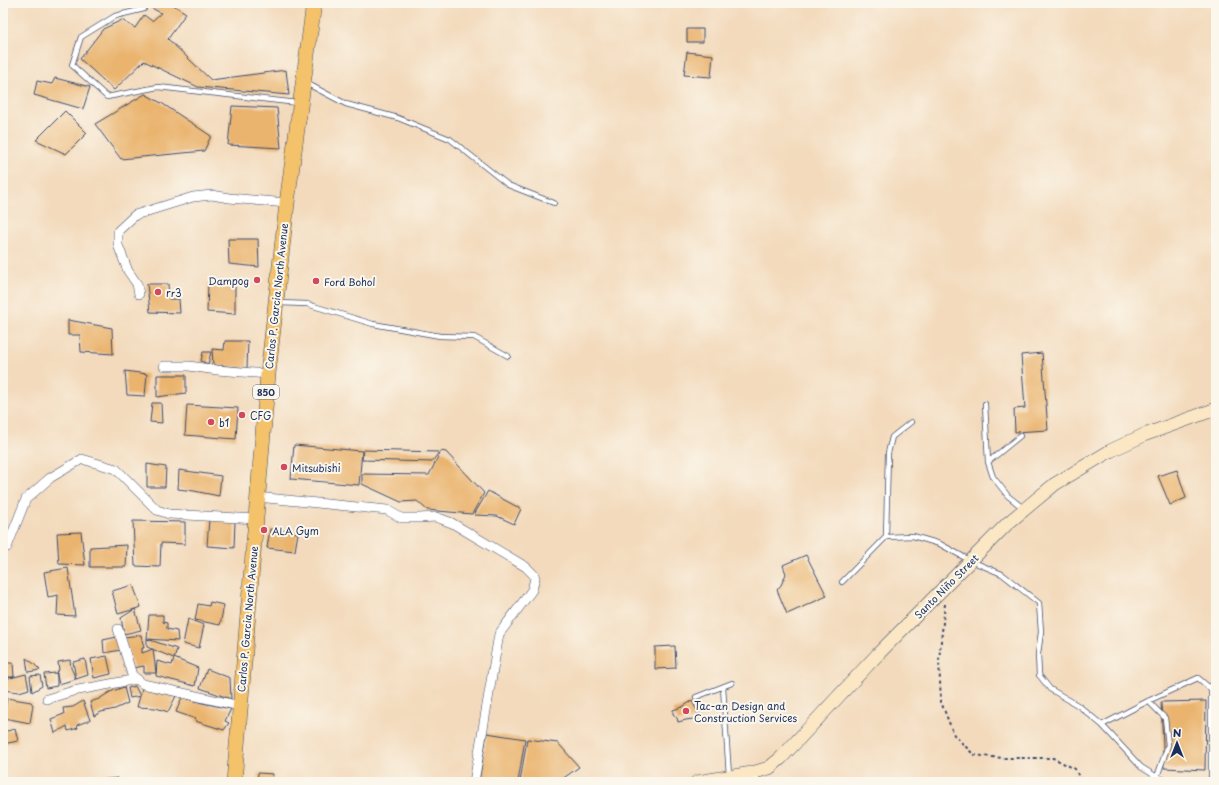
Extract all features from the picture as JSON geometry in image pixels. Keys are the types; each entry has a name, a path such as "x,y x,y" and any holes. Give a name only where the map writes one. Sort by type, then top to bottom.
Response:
{"main road":[{"name":"Carlos P. Garcia North Avenue","path":"234,782 268,374 287,203 314,3"},
{"name":"Santo Niño Street","path":"697,782 754,777 769,768 781,758 878,654 1008,523 1055,484 1110,451 1144,435 1216,409"}],"street":[{"path":"139,294 137,284 128,271 118,245 118,231 135,215 193,197 212,195 287,203"},
{"path":"164,366 189,366 268,374"},
{"path":"3,549 7,547 26,499 50,478 82,459 116,468 157,510 169,514 256,519"},
{"path":"258,497 387,510 401,518 436,517 452,523 526,566 534,575 535,578 532,590 499,634 474,782"},
{"path":"118,629 132,675 143,684 240,706"},
{"path":"47,699 73,691 137,679"}],"lane":[{"path":"144,9 116,16 80,37 72,65 106,97 158,87 300,104"},
{"path":"303,82 346,104 398,118 450,139 508,185 554,203"},
{"path":"276,303 307,304 373,324 440,336 474,337 508,356"},
{"path":"985,404 988,462 993,477 1008,496 1025,509"},
{"path":"842,582 886,537 888,453 892,437 911,422"},
{"path":"988,462 1020,436"},
{"path":"886,537 913,536 940,544 1002,574 1039,603 1041,632 1038,654 1039,675 1050,689 1079,706 1102,725 1142,767 1157,778 1170,782"},
{"path":"1102,725 1148,701 1198,678 1211,689 1211,779 1207,782"},
{"path":"696,697 732,683"},
{"path":"723,687 734,778"},
{"path":"1148,701 1165,718 1168,745 1157,778"}],"path":[{"path":"947,585 939,660 941,702 954,735 974,755 1002,758 1053,758 1075,769 1082,782"}],"building":[{"path":"142,3 170,3 186,13 168,39 211,80 286,70 289,95 198,87 144,61 114,90 80,59 103,29 122,20 135,28 144,15 152,21 161,13"},
{"path":"687,29 703,29 703,42 687,42"},
{"path":"687,52 713,55 711,77 684,75"},
{"path":"55,78 90,87 83,109 34,95 37,81 52,84"},
{"path":"145,94 163,104 211,136 204,151 121,159 95,124"},
{"path":"232,106 277,108 281,148 228,145"},
{"path":"65,111 87,133 66,154 36,140"},
{"path":"228,239 258,239 259,267 229,264"},
{"path":"208,283 235,283 235,314 207,312"},
{"name":"rr3","path":"147,284 168,284 169,299 179,299 180,313 150,312"},
{"path":"68,320 112,328 113,354 81,352 80,335 68,335"},
{"path":"225,341 248,341 247,368 213,365 212,349 224,350"},
{"path":"203,352 211,352 208,364 201,361"},
{"path":"1042,353 1048,430 1015,432 1014,409 1025,408 1021,355"},
{"path":"125,371 147,374 145,396 127,395"},
{"path":"157,375 186,375 186,393 157,397"},
{"path":"152,403 161,403 162,423 150,422"},
{"name":"b1","path":"187,405 238,408 236,439 185,435"},
{"path":"294,445 362,451 359,485 291,479"},
{"path":"363,450 439,452 432,462 362,460"},
{"path":"441,451 446,452 484,493 472,514 427,510 417,501 401,502 362,484 362,474 429,475"},
{"path":"147,464 166,467 165,487 147,487"},
{"path":"179,470 221,476 219,496 178,489"},
{"path":"1177,470 1186,498 1170,505 1158,476"},
{"path":"488,491 521,509 514,524 497,516 474,515"},
{"path":"209,519 235,521 234,548 207,546"},
{"path":"133,521 185,522 185,544 161,543 160,567 135,566"},
{"path":"270,529 298,533 295,551 267,548"},
{"path":"81,532 85,565 59,564 57,533"},
{"path":"127,545 126,567 90,567 90,547"},
{"path":"806,555 827,596 787,614 777,590 786,574 783,565"},
{"path":"68,568 75,616 57,615 58,595 48,597 44,572"},
{"path":"133,585 141,607 118,614 112,591"},
{"path":"210,602 224,605 220,625 195,620 198,604 209,606"},
{"path":"135,609 141,630 124,634 121,618"},
{"path":"149,615 163,615 163,622 167,623 167,629 177,631 178,641 147,639"},
{"path":"188,619 204,625 199,648 183,644"},
{"path":"141,635 144,648 142,648 142,653 153,649 156,673 144,673 144,666 133,668 124,637"},
{"path":"117,637 121,650 104,653 103,640"},
{"path":"147,639 177,649 174,658 147,647"},
{"path":"675,646 676,668 655,669 655,647"},
{"path":"107,656 111,674 94,678 91,659"},
{"path":"26,658 33,663 40,670 28,672"},
{"path":"174,658 198,668 195,686 156,676 157,661 172,665"},
{"path":"85,659 88,675 76,679 73,662"},
{"path":"70,660 71,668 76,679 59,684 56,672 59,670 58,662"},
{"path":"3,663 13,663 14,677 3,677"},
{"path":"207,669 230,678 231,699 200,688"},
{"path":"57,673 57,686 46,688 44,674"},
{"path":"26,674 29,689 19,692 3,690 3,679"},
{"path":"40,675 42,686 32,692 30,676"},
{"path":"135,686 140,696 130,698 128,688"},
{"path":"124,687 128,703 115,709 101,712 94,716 90,702"},
{"path":"142,688 176,696 168,712 156,708 137,707"},
{"path":"182,697 231,709 225,721 229,723 224,730 195,721 196,719 176,712"},
{"path":"7,698 31,702 33,705 30,723 4,718"},
{"path":"1214,699 1216,699 1216,726 1213,726"},
{"path":"83,701 90,720 77,725 78,728 68,731 67,726 55,733 51,719 64,714 63,708 73,707"},
{"path":"692,701 699,715 696,716 698,720 696,721 693,719 678,722 677,718 673,714 673,710"},
{"path":"1206,701 1205,770 1164,768 1161,702"},
{"path":"15,729 18,741 3,744 3,732"},
{"path":"487,733 525,739 518,782 479,782"},
{"path":"1213,737 1216,737 1216,768 1214,768"},
{"path":"527,739 558,743 579,767 558,782 520,782"},
{"path":"258,773 273,774 272,782 257,782"},
{"path":"118,778 118,782 88,782 88,781"}],"place":[{"name":"Dampog","path":"257,280"},
{"name":"Ford Bohol","path":"316,281"},
{"name":"rr3","path":"158,292"},
{"name":"CFG","path":"242,415"},
{"name":"b1","path":"211,422"},
{"name":"Mitsubishi","path":"284,467"},
{"name":"ALA Gym","path":"264,530"},
{"name":"Tac-an Design and Construction Services","path":"686,711"}]}
